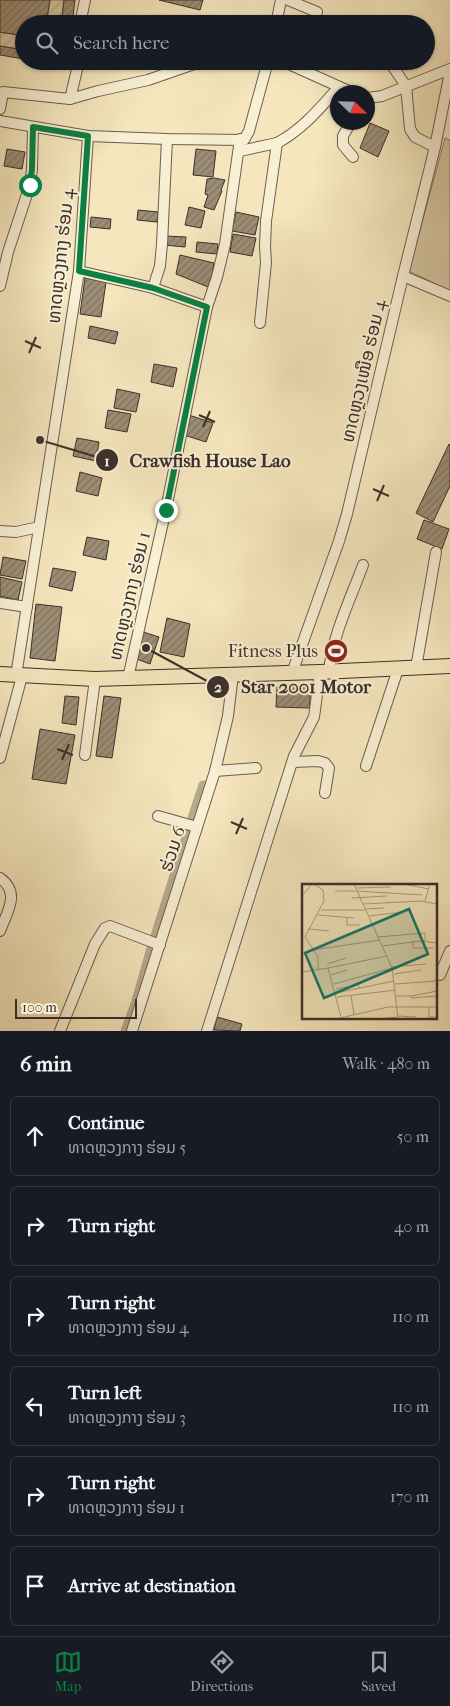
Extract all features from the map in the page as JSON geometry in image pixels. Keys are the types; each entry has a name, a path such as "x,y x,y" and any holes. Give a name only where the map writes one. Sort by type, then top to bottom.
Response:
{"main road":[{"path":"0,674 95,679 450,666"}],"street":[{"path":"82,15 85,0"},
{"path":"278,15 281,0"},
{"path":"288,0 317,12"},
{"path":"70,99 77,70"},
{"path":"0,109 3,92 70,99 148,80 179,70"},
{"path":"0,121 88,136 244,140 248,135 266,70"},
{"path":"301,70 332,85"},
{"path":"395,70 406,86 410,129 415,137 436,147"},
{"path":"375,97 450,70"},
{"name":"ທາດຫຼວງເໜືອ ຮ່ອມ 4","path":"292,673 347,514 403,276 436,147 450,70"},
{"path":"240,151 277,143 306,123 330,97"},
{"path":"0,286 14,233 30,185 33,127"},
{"path":"346,130 343,136 343,145 353,157"},
{"name":"ທາດຫຼວງກາງ ຮ່ອມ 4","path":"0,758 19,676 27,607 79,271 88,136"},
{"path":"153,288 160,266 167,139"},
{"name":"ທາດຫຼວງກາງ ຮ່ອມ 1","path":"128,678 166,510 207,307 225,244 240,151 240,140"},
{"path":"260,323 266,263 264,246 266,221 277,143"},
{"path":"79,271 153,288 207,307"},
{"path":"403,276 450,296"},
{"path":"0,531 16,532 40,527"},
{"path":"416,668 436,552"},
{"path":"207,1031 298,747 314,717 324,672 364,565"},
{"path":"0,603 27,607"},
{"path":"366,766 398,669"},
{"name":"ຮ່ວມ 6","path":"132,1031 215,771 228,716 233,674"},
{"path":"85,755 95,679"},
{"path":"293,762 318,761 325,763 328,768 324,793"},
{"path":"215,771 256,768"},
{"path":"158,816 197,826"},
{"path":"0,878 9,886 12,898 0,931"},
{"path":"60,1031 96,944 105,928 110,926 160,945"},
{"path":"440,975 450,951"}],"shaded area":[{"path":"50,0 64,0 62,15 48,15"},
{"path":"0,32 15,34 15,48 0,46"},
{"path":"445,138 450,140 450,291 409,271"}],"building":[{"path":"0,0 50,0 48,15 15,15 15,34 0,32"},
{"path":"64,0 75,0 73,15 62,15"},
{"path":"159,0 203,0 200,10"},
{"path":"0,46 15,48 15,58 0,55"},
{"path":"375,125 389,131 378,157 360,148 367,130 375,130"},
{"path":"7,149 25,152 22,169 4,166"},
{"path":"196,149 216,151 213,177 193,175"},
{"path":"207,179 225,180 214,210 204,207 208,195 205,194"},
{"path":"189,207 205,211 201,228 185,225"},
{"path":"138,210 158,212 157,222 137,220"},
{"path":"236,212 259,217 255,235 232,231"},
{"path":"91,217 111,219 110,229 90,227"},
{"path":"233,234 256,238 252,256 230,252"},
{"path":"165,236 186,237 185,247 164,245"},
{"path":"197,242 218,244 217,254 196,252"},
{"path":"180,255 214,263 208,287 176,274"},
{"path":"85,278 106,282 101,317 80,314"},
{"path":"90,326 118,332 115,344 88,338"},
{"path":"154,364 177,368 173,387 151,382"},
{"path":"117,389 140,394 136,412 114,408"},
{"path":"108,410 131,414 127,432 105,428"},
{"path":"189,415 213,423 206,442 184,435"},
{"path":"77,438 99,442 96,461 73,456"},
{"path":"449,444 450,486 433,522 416,513"},
{"path":"80,472 102,478 98,496 76,491"},
{"path":"424,520 449,529 442,549 417,539"},
{"path":"87,537 109,541 106,560 83,555"},
{"path":"3,557 26,561 22,579 0,575"},
{"path":"53,568 76,572 72,591 49,586"},
{"path":"0,577 22,582 18,600 0,596"},
{"path":"36,604 62,607 55,661 30,658"},
{"path":"167,618 190,624 184,657 160,652"},
{"path":"140,631 159,637 150,664 134,658"},
{"path":"277,687 310,687 310,708 276,707"},
{"path":"65,696 79,697 76,725 62,723"},
{"path":"104,696 121,698 112,758 96,756"},
{"path":"40,729 75,735 66,784 32,779"},
{"path":"217,1017 242,1024 240,1031 214,1030"}],"waterway":[{"path":"192,818 203,785"},
{"path":"154,939 188,831"},
{"path":"125,1031 136,1001 151,948"}],"place":[{"name":"Crawfish House Lao","path":"40,440"},
{"name":"Star 2001 Motor","path":"146,648"},
{"name":"Fitness Plus","path":"336,651"}],"route":[{"path":"30,185 33,127 88,136 79,271 153,288 207,307 166,510"}]}
